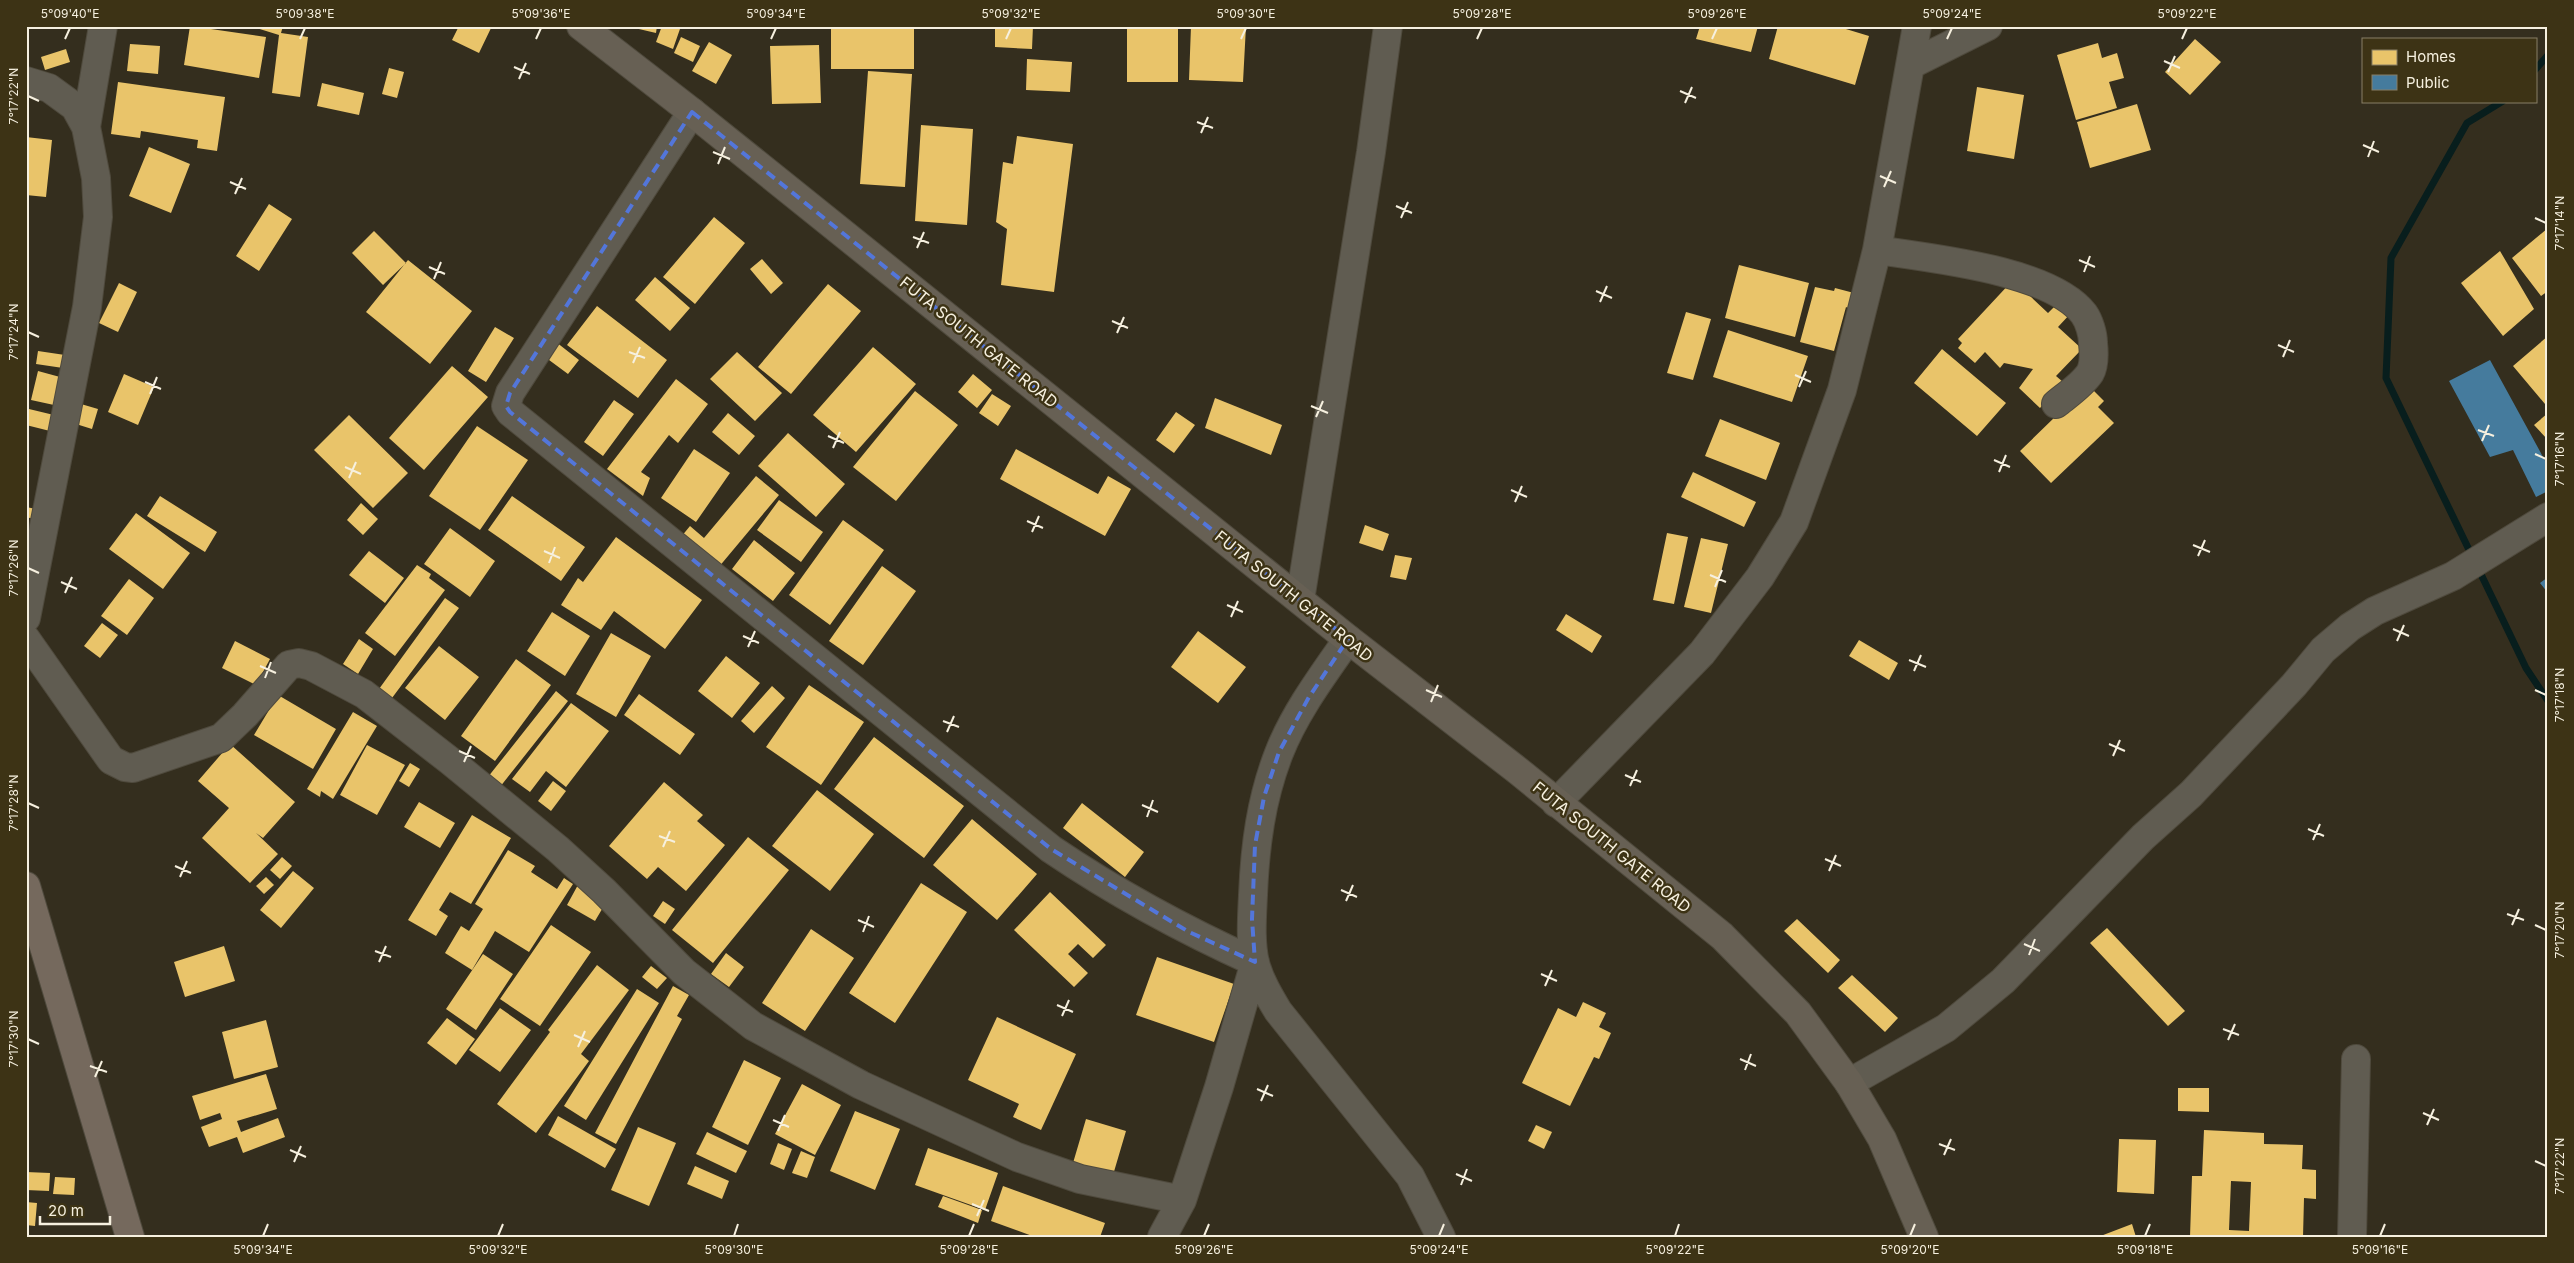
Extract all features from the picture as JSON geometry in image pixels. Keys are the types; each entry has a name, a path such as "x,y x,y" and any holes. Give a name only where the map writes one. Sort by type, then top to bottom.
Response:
{"highway":[{"path":"26,886 130,1237"}],"main road":[{"name":"FUTA SOUTH GATE ROAD","path":"581,26 692,112 1348,639 1722,936 1798,1014 1849,1083 1882,1139 1924,1237"}],"street":[{"path":"86,127 102,26"},
{"path":"1300,600 1371,152 1388,26"},
{"path":"1556,803 1702,653 1760,578 1794,522 1842,390 1877,250 1912,64 1917,26"},
{"path":"1912,64 1988,26"},
{"path":"26,81 50,88 75,107 86,127 96,178 98,217 88,298 26,618"},
{"path":"692,112 510,393 506,406 510,412 1052,849 1087,874 1189,932 1255,962"},
{"path":"1877,250 1970,264 2031,280 2067,299 2084,315 2093,336 2094,356 2090,372 2056,404"},
{"path":"1849,1083 1946,1028 2003,981 2144,837 2191,794 2294,686 2323,650 2350,627 2375,612 2453,576 2548,517"},
{"path":"26,639 111,760 125,767 133,768 221,738 245,715 289,665 299,663 311,666 364,694 493,796 558,849 604,891 684,972 753,1026 861,1085 1017,1157 1080,1179 1182,1200"},
{"path":"1348,639 1309,697 1279,752 1264,797 1255,845 1252,919 1255,962 1262,984 1278,1011 1410,1176 1441,1237"},
{"path":"1162,1237 1182,1200 1219,1087 1255,962"},
{"path":"2352,1237 2356,1060"}],"highlighted area":[{"path":"692,112 1348,639 1309,697 1279,752 1264,797 1255,845 1252,919 1255,962 1189,932 1051,849 510,412 506,406 510,393"}],"building: Homes":[{"path":"190,26 266,37 259,78 184,65"},
{"path":"283,26 281,33 308,37 300,97 272,93 279,35 253,27"},
{"path":"459,26 492,26 479,53 452,40"},
{"path":"626,26 657,26 656,33"},
{"path":"662,26 681,26 673,49 656,42"},
{"path":"831,26 914,26 914,69 831,69"},
{"path":"995,26 1033,26 1032,49 995,47"},
{"path":"1127,26 1178,26 1178,82 1127,82"},
{"path":"1191,26 1246,26 1243,82 1189,80"},
{"path":"1700,26 1758,26 1751,52 1696,39"},
{"path":"1778,26 1836,26 1869,36 1855,85 1769,59"},
{"path":"681,37 700,46 693,62 674,53"},
{"path":"2195,39 2221,62 2190,95 2165,72"},
{"path":"709,42 732,55 716,84 692,71"},
{"path":"2098,43 2102,58 2117,53 2124,78 2109,82 2117,108 2076,120 2057,55"},
{"path":"130,44 160,46 158,74 127,71"},
{"path":"819,45 821,103 772,104 770,46"},
{"path":"66,49 70,62 45,70 41,57"},
{"path":"1027,59 1072,62 1070,92 1026,90"},
{"path":"389,68 404,72 397,98 382,94"},
{"path":"868,71 912,74 905,187 860,184"},
{"path":"118,82 225,97 217,151 197,148 198,140 141,131 140,138 111,134"},
{"path":"322,83 364,93 359,115 317,106"},
{"path":"1977,87 2024,95 2014,159 1967,151"},
{"path":"2137,104 2151,150 2090,168 2077,122"},
{"path":"921,125 973,129 967,225 915,221"},
{"path":"1017,136 1073,144 1054,292 1001,285 1007,229 996,222 1003,162 1013,164"},
{"path":"26,137 52,140 46,197 26,195"},
{"path":"149,147 190,164 171,213 129,196"},
{"path":"269,204 292,219 259,271 236,256"},
{"path":"714,217 745,243 695,304 663,277"},
{"path":"2548,228 2548,291 2541,296 2512,258"},
{"path":"374,231 406,263 383,285 352,253"},
{"path":"2500,251 2534,309 2503,336 2461,283"},
{"path":"762,259 783,283 771,294 750,269"},
{"path":"408,260 472,311 430,364 366,312"},
{"path":"1739,265 1809,283 1795,337 1725,318"},
{"path":"655,277 690,308 670,331 635,300"},
{"path":"2013,280 2048,313 2059,302 2071,313 2058,327 2082,349 2056,376 2063,382 2040,408 2019,388 2033,369 2004,363 2000,368 1985,352 1975,363 1958,348 1962,343 1958,339"},
{"path":"119,283 137,292 118,332 99,323"},
{"path":"828,284 861,311 791,394 758,367"},
{"path":"1815,287 1834,291 1835,288 1854,293 1850,309 1846,307 1834,351 1800,342"},
{"path":"597,306 667,360 638,398 567,345"},
{"path":"1686,312 1711,319 1693,380 1667,373"},
{"path":"495,327 514,338 486,382 468,371"},
{"path":"1728,330 1808,356 1792,402 1713,377"},
{"path":"2548,336 2548,402 2545,404 2513,366"},
{"path":"556,342 579,360 568,374 545,357"},
{"path":"873,347 916,384 856,452 813,415"},
{"path":"1942,349 2006,403 1977,436 1914,383"},
{"path":"38,351 65,355 63,368 36,364"},
{"path":"737,352 782,393 755,421 710,379"},
{"path":"452,366 488,397 424,470 389,438"},
{"path":"38,371 60,377 54,405 31,400"},
{"path":"124,374 154,387 138,425 108,412"},
{"path":"973,374 992,390 977,408 958,392"},
{"path":"676,379 708,404 678,443 669,435 641,472 650,478 643,496 607,469"},
{"path":"2088,385 2104,401 2098,407 2114,423 2051,483 2020,451"},
{"path":"915,391 958,425 896,501 853,467"},
{"path":"992,394 1011,406 998,426 979,413"},
{"path":"1215,398 1282,425 1271,455 1205,428"},
{"path":"614,400 634,414 603,456 584,442"},
{"path":"81,404 98,409 92,429 76,424"},
{"path":"29,409 58,416 54,432 26,425"},
{"path":"1176,412 1195,425 1174,453 1156,440"},
{"path":"728,413 755,436 739,455 712,432"},
{"path":"2548,413 2548,440 2534,425"},
{"path":"349,415 408,473 373,508 314,450"},
{"path":"1720,419 1780,443 1766,480 1705,456"},
{"path":"477,426 528,460 480,530 429,496"},
{"path":"788,433 845,484 816,517 758,466"},
{"path":"694,449 730,473 696,522 661,498"},
{"path":"1016,449 1098,494 1108,476 1131,489 1105,536 1000,479"},
{"path":"1693,472 1756,502 1744,527 1681,497"},
{"path":"756,476 779,495 718,568 681,537 690,526 704,538"},
{"path":"160,496 217,532 205,552 147,516"},
{"path":"512,496 585,547 561,581 488,530"},
{"path":"779,500 823,532 801,562 757,530"},
{"path":"361,503 378,519 363,535 347,520"},
{"path":"26,507 36,509 34,519 26,517"},
{"path":"136,513 190,553 163,589 109,549"},
{"path":"843,520 884,550 830,625 789,595"},
{"path":"1365,525 1389,534 1383,551 1359,543"},
{"path":"450,528 495,561 470,597 424,564"},
{"path":"1667,533 1688,537 1674,604 1653,600"},
{"path":"616,537 702,600 665,649 614,611 601,630 561,605 578,578 583,582"},
{"path":"1701,538 1728,544 1711,613 1684,607"},
{"path":"754,540 795,573 773,601 732,569"},
{"path":"369,551 404,578 385,603 349,575"},
{"path":"1395,555 1412,558 1406,580 1390,577"},
{"path":"417,565 431,574 429,578 445,590 395,656 365,633"},
{"path":"882,566 916,591 863,665 829,641"},
{"path":"129,579 154,598 127,635 101,616"},
{"path":"445,598 459,608 392,698 379,689"},
{"path":"552,612 590,636 565,676 527,651"},
{"path":"1566,614 1602,636 1592,653 1556,630"},
{"path":"102,623 118,635 100,658 84,646"},
{"path":"1198,631 1246,667 1218,703 1171,667"},
{"path":"611,633 651,656 616,717 576,694"},
{"path":"359,639 373,649 358,674 343,664"},
{"path":"1859,640 1898,663 1889,680 1849,656"},
{"path":"235,641 270,659 256,685 222,668"},
{"path":"439,646 479,677 445,720 405,688"},
{"path":"726,656 760,683 732,718 698,691"},
{"path":"516,659 551,685 495,761 461,736"},
{"path":"809,685 864,722 821,785 766,747"},
{"path":"772,686 785,698 754,733 741,721"},
{"path":"556,691 568,701 496,792 484,782"},
{"path":"639,694 695,734 680,755 624,715"},
{"path":"278,695 336,729 313,769 254,735"},
{"path":"571,703 609,731 566,787 546,771 530,792 512,779"},
{"path":"353,712 377,726 333,799 321,791 320,797 307,789"},
{"path":"874,737 964,806 924,858 834,789"},
{"path":"230,744 295,802 263,838 256,833 278,854 250,883 202,838 229,808 198,781"},
{"path":"367,745 405,765 377,815 340,795"},
{"path":"410,763 420,769 409,787 399,781"},
{"path":"553,781 566,791 551,811 538,801"},
{"path":"664,782 703,815 697,821 725,845 686,891 658,867 647,879 609,846"},
{"path":"817,790 874,834 830,891 772,846"},
{"path":"419,802 455,823 440,848 404,827"},
{"path":"1082,803 1144,852 1125,877 1063,828"},
{"path":"472,815 511,838 471,904 450,892 439,910 448,916 436,936 408,920"},
{"path":"972,819 1037,874 997,920 933,865"},
{"path":"748,837 789,870 713,963 672,930"},
{"path":"508,850 535,866 531,872 557,889 564,878 573,884 529,952 495,931 472,970 445,953 461,926 469,931 483,909 475,904"},
{"path":"282,857 292,866 280,879 270,870"},
{"path":"293,871 314,888 281,928 260,910"},
{"path":"266,877 274,885 264,894 256,886"},
{"path":"579,883 608,899 595,921 567,905"},
{"path":"921,883 967,912 895,1023 849,993"},
{"path":"1050,892 1106,945 1093,958 1078,944 1068,954 1088,973 1074,987 1014,930"},
{"path":"663,901 675,909 665,924 653,916"},
{"path":"1797,919 1840,960 1828,973 1784,931"},
{"path":"551,925 591,952 540,1026 500,999"},
{"path":"2107,928 2185,1011 2168,1026 2090,943"},
{"path":"811,929 854,958 805,1031 762,1003"},
{"path":"224,946 235,981 185,997 174,962"},
{"path":"726,953 744,967 729,987 711,974"},
{"path":"483,954 513,974 476,1030 446,1009"},
{"path":"1157,957 1234,984 1214,1042 1136,1015"},
{"path":"597,965 629,990 581,1054 589,1061 536,1133 497,1104 550,1032 548,1030"},
{"path":"651,966 667,978 657,989 642,977"},
{"path":"1852,975 1898,1018 1885,1032 1838,988"},
{"path":"673,986 689,995 677,1016 682,1019 616,1144 595,1133"},
{"path":"637,989 659,1003 586,1120 564,1106"},
{"path":"1583,1002 1606,1013 1599,1027 1611,1033 1599,1059 1594,1057 1570,1106 1522,1083 1558,1008 1576,1017"},
{"path":"500,1008 531,1030 500,1072 469,1050"},
{"path":"997,1017 1076,1054 1041,1130 1013,1117 1019,1104 968,1080"},
{"path":"447,1018 475,1039 456,1065 427,1043"},
{"path":"266,1020 278,1067 234,1079 222,1032"},
{"path":"744,1060 781,1078 748,1145 712,1127"},
{"path":"266,1074 277,1109 237,1121 241,1132 278,1118 285,1137 243,1153 237,1137 209,1147 201,1127 222,1119 220,1113 200,1120 192,1096"},
{"path":"802,1084 841,1105 815,1155 775,1134"},
{"path":"2178,1088 2209,1088 2209,1112 2178,1111"},
{"path":"855,1111 900,1129 875,1190 830,1171"},
{"path":"558,1116 616,1149 605,1168 548,1135"},
{"path":"1086,1119 1126,1131 1113,1175 1073,1163"},
{"path":"1536,1125 1552,1132 1544,1149 1528,1141"},
{"path":"638,1127 676,1143 649,1206 611,1190"},
{"path":"2204,1130 2264,1133 2264,1144 2303,1145 2302,1169 2316,1170 2316,1199 2304,1198 2303,1237 2190,1237 2192,1176 2202,1176","holes":["2231,1181 2251,1182 2249,1231 2229,1230"]},
{"path":"707,1132 747,1151 736,1173 696,1154"},
{"path":"2119,1139 2156,1140 2154,1194 2117,1192"},
{"path":"778,1143 792,1149 784,1170 770,1164"},
{"path":"928,1148 998,1173 985,1210 915,1185"},
{"path":"801,1151 815,1157 807,1178 792,1173"},
{"path":"695,1166 729,1181 722,1199 687,1184"},
{"path":"26,1172 50,1173 49,1191 26,1190"},
{"path":"55,1177 75,1178 74,1195 53,1194"},
{"path":"1003,1186 1105,1223 1100,1237 1035,1237 991,1221"},
{"path":"943,1196 982,1210 978,1223 938,1207"},
{"path":"26,1202 37,1203 35,1226 26,1225"},
{"path":"2132,1224 2136,1237 2098,1237"}],"building: Public":[{"path":"2490,360 2548,466 2548,491 2536,497 2513,450 2490,457 2449,381"},
{"path":"2548,577 2548,593 2540,583"}],"waterway":[{"path":"2536,69 2548,55"},
{"path":"2473,558 2386,378 2391,258 2467,123 2501,102"},
{"path":"2478,568 2526,668 2548,701"}]}
